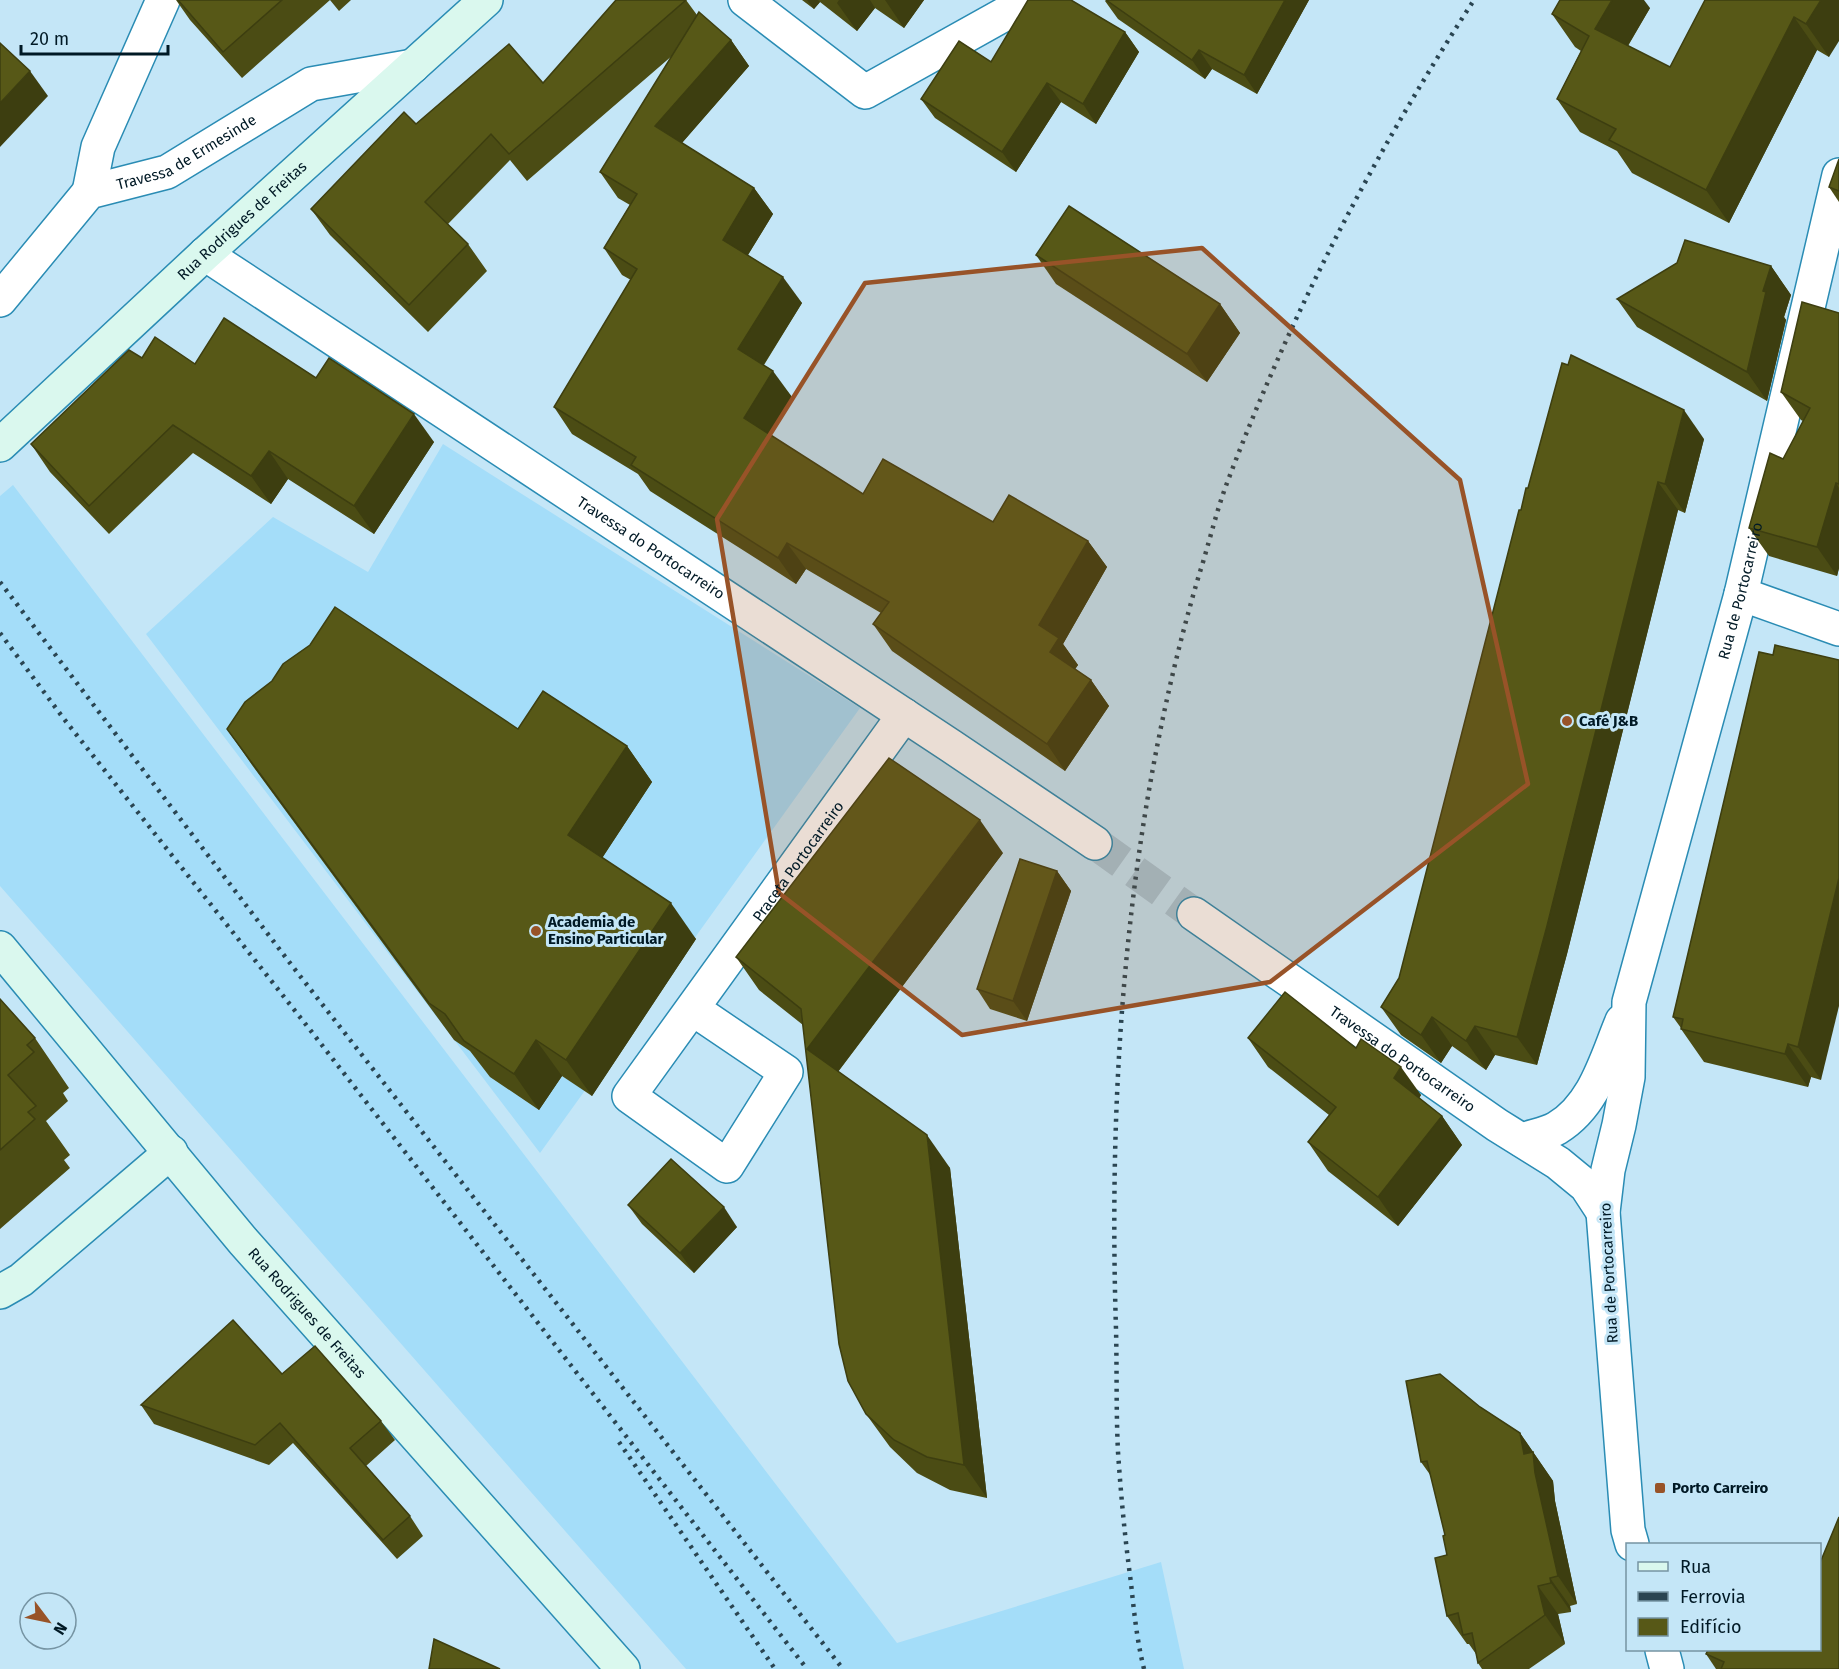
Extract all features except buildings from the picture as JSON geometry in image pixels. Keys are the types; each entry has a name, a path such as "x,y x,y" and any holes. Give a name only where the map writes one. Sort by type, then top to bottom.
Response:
{"main road":[{"name":"Rua Rodrigues de Freitas","path":"0,445 205,254 486,0"},
{"name":"Rua Rodrigues de Freitas","path":"0,948 243,1241 623,1669"},
{"path":"0,1292 21,1280 171,1152"}],"street":[{"path":"0,300 89,192 98,147 163,0"},
{"path":"745,0 866,93 1030,0"},
{"name":"Travessa de Ermesinde","path":"89,192 167,171 311,84 413,66"},
{"name":"Rua de Portocarreiro","path":"1522,1140 1557,1129 1580,1109 1596,1086 1629,1002 1741,594 1839,175"},
{"name":"Travessa do Portocarreiro","path":"205,254 1095,843"},
{"path":"1741,594 1839,629"},
{"name":"Praceta Portocarreiro","path":"693,1009 786,1072 727,1166 629,1095 904,715"},
{"name":"Travessa do Portocarreiro","path":"1194,914 1558,1163 1586,1186 1603,1212"},
{"name":"Rua de Portocarreiro","path":"1629,1002 1628,1077 1608,1170 1603,1212 1627,1519 1632,1543"},
{"path":"1662,1651 1667,1669"}],"highlighted area":[{"path":"1202,248 1460,480 1528,784 1270,982 962,1035 779,893 717,519 865,283"}],"shaded area":[{"name":"Academia de Ensino Particular","path":"443,444 860,708 540,1153 146,634 273,517 368,572"},
{"path":"13,485 897,1643 1161,1562 1184,1669 686,1669 0,886 0,496"}],"tunnel":[{"path":"1095,843 1194,914"}],"railway":[{"path":"1144,1669 1139,1648 1123,1518 1118,1452 1114,1234 1115,1139 1128,948 1139,854 1155,760 1174,667 1199,575 1223,494 1252,420 1337,235 1403,116 1474,0"},
{"path":"0,582 293,967 843,1669"},
{"path":"0,633 64,719 311,1031 807,1669"},
{"path":"619,1442 775,1669"}],"place":[{"name":"Café J&B","path":"1567,721"},
{"name":"Academia de Ensino Particular","path":"536,931"},
{"name":"Porto Carreiro","path":"1660,1488"}]}
